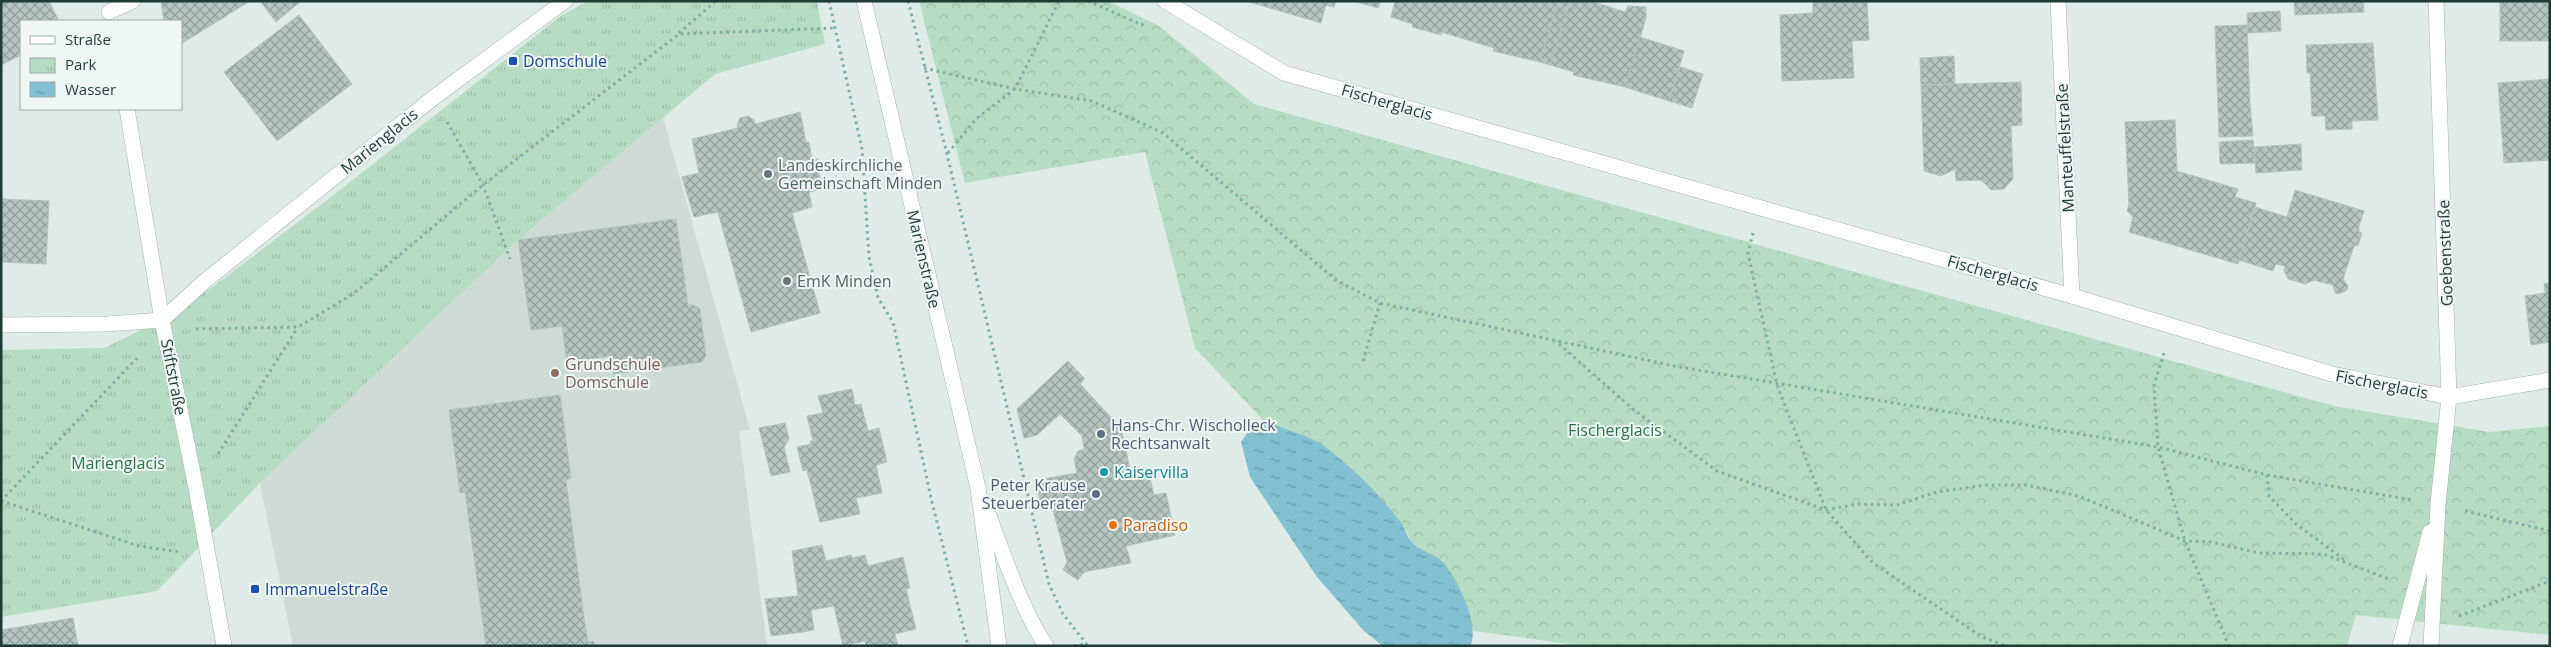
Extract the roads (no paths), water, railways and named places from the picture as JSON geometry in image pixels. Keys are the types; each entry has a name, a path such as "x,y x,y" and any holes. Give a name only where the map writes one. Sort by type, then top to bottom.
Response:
{"street":[{"path":"109,12 133,1"},
{"name":"Marienglacis","path":"163,325 205,281 433,98 565,1"},
{"name":"Marienstraße","path":"864,1 978,488 999,646"},
{"name":"Fischerglacis","path":"1166,1 1284,73 1760,206 2072,296 2332,374 2449,397 2550,380"},
{"name":"Manteuffelstraße","path":"2058,1 2072,296"},
{"name":"Goebenstraße","path":"2431,646 2438,504 2449,397 2436,1"},
{"name":"Stiftstraße","path":"127,110 163,325 196,488 224,646"},
{"path":"1,325 163,325"},
{"name":"Marienstraße","path":"978,488 1033,626 1046,646"},
{"name":"Goebenstraße","path":"2400,646 2438,504"}],"water":[{"path":"1264,421 1311,439 1335,454 1365,481 1383,501 1400,521 1409,539 1415,545 1443,562 1455,579 1466,602 1473,637 1470,646 1383,646 1364,631 1317,577 1250,477 1241,442 1250,429"}],"place":[{"name":"Domschule","path":"513,61"},
{"name":"Landeskirchliche Gemeinschaft Minden","path":"768,174"},
{"name":"EmK Minden","path":"787,281"},
{"name":"Grundschule Domschule","path":"555,373"},
{"name":"Hans-Chr. Wischolleck Rechtsanwalt","path":"1101,434"},
{"name":"Kaiservilla","path":"1104,472"},
{"name":"Peter Krause Steuerberater","path":"1096,494"},
{"name":"Paradiso","path":"1113,525"},
{"name":"Immanuelstraße","path":"255,589"}]}
